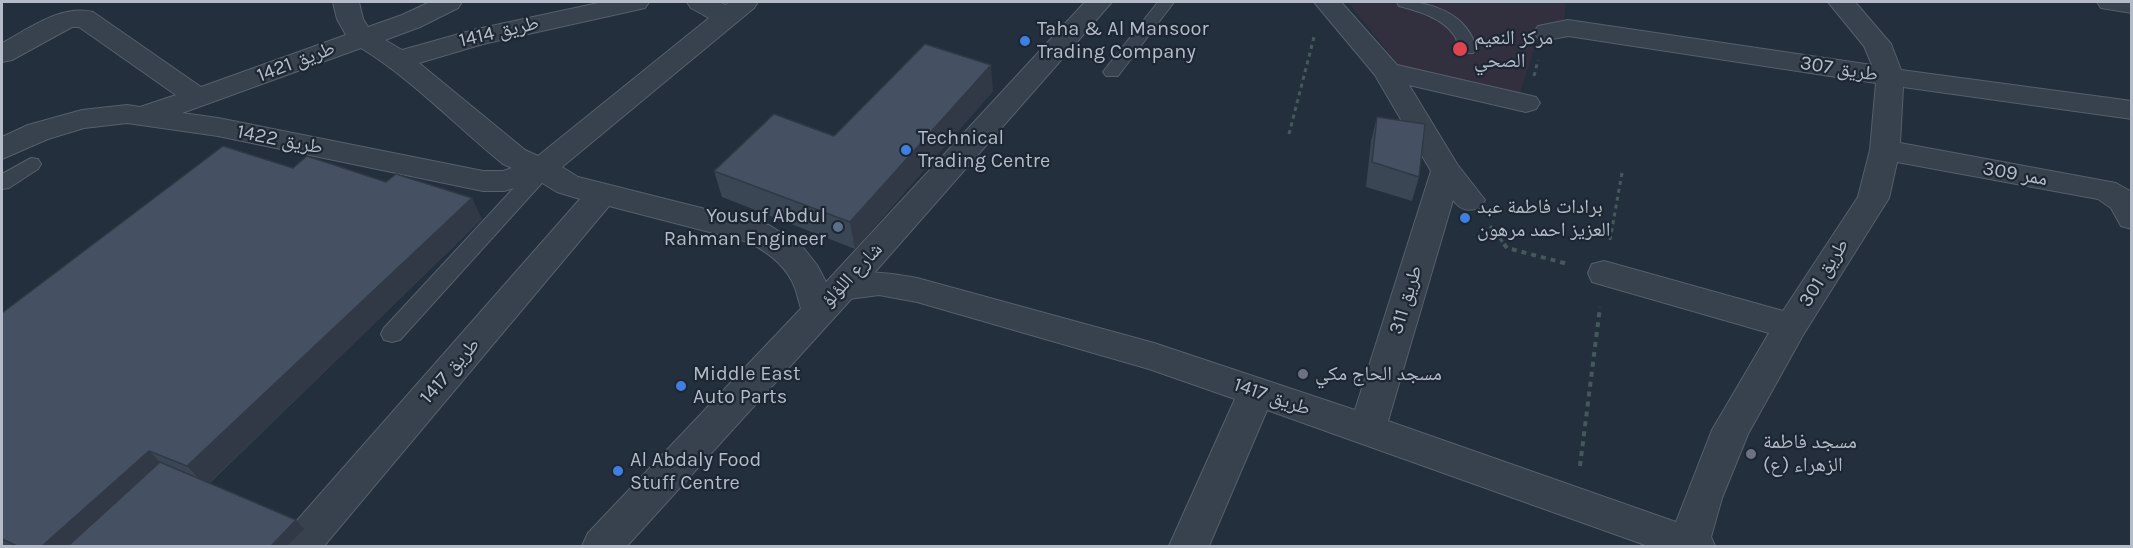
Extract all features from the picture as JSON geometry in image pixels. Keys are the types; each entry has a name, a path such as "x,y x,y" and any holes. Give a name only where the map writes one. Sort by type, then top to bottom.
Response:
{"street":[{"path":"346,2 350,18 362,37 399,60 513,157 543,169 568,185 758,233 775,241 800,264 816,293 830,299"},
{"name":"طريق 1421","path":"141,115 198,98 411,21 448,2"},
{"name":"طريق 1414","path":"399,60 477,37 636,2"},
{"path":"700,2 712,7 735,10"},
{"name":"شارع اللؤلؤ","path":"602,546 1099,2"},
{"path":"1327,2 1387,71 1446,171 1469,200"},
{"name":"طريق 301","path":"1692,545 1703,498 1731,430 1791,326 1872,198 1885,150 1890,77 1877,44 1841,2"},
{"path":"2110,2 2132,5"},
{"path":"543,169 557,154 735,10"},
{"path":"2,54 58,24 84,18 198,98"},
{"name":"طريق 307","path":"1547,32 1568,28 1666,41 1890,77 2132,110"},
{"path":"1387,71 1526,103"},
{"name":"طريق 1422","path":"13,144 38,132 82,119 105,115 141,115 218,127 483,181 504,182 543,169"},
{"name":"ممر 309","path":"1885,150 2105,190 2117,195 2124,202 2132,218"},
{"name":"طريق 311","path":"1367,429 1446,171"},
{"name":"طريق 1417","path":"300,546 601,195"},
{"path":"1604,273 1791,326"},
{"name":"طريق 1417","path":"830,299 879,283 917,290 1154,357 1367,429 1692,545"},
{"path":"1190,546 1256,392"}],"lane":[{"path":"1112,72 1166,2"},
{"path":"1405,2 1432,10 1459,28 1467,38 1467,49"},
{"path":"2,183 13,144"},
{"path":"392,334 543,169"}],"path":[{"path":"1526,103 1547,32"},
{"path":"1289,134 1315,35"},
{"path":"1575,503 1604,273 1622,173"},
{"path":"1469,200 1508,248 1604,273"}],"shaded area":[{"name":"مركز النعيم الصحي","path":"1348,2 1566,2 1564,20 1539,34 1520,93 1398,65"}],"building":[{"path":"925,44 991,65 850,222 714,171 774,114 834,136"},
{"path":"1377,117 1425,124 1419,177 1372,162"},
{"path":"223,146 293,168 307,156 386,182 396,174 472,198 187,466 149,451 42,546 17,546 2,539 2,313"},
{"path":"160,462 296,520 271,546 68,546"}],"place":[{"name":"Taha & Al Mansoor Trading Company","path":"1025,41"},
{"name":"مركز النعيم الصحي","path":"1460,49"},
{"name":"Technical Trading Centre","path":"906,150"},
{"name":"برادات فاطمة عبد العزيز احمد مرهون","path":"1465,218"},
{"name":"Yousuf Abdul Rahman Engineer","path":"838,227"},
{"name":"مسجد الحاج مكي","path":"1303,374"},
{"name":"Middle East Auto Parts","path":"681,386"},
{"name":"مسجد فاطمة الزهراء (ع)","path":"1751,454"},
{"name":"Al Abdaly Food Stuff Centre","path":"618,471"}]}
